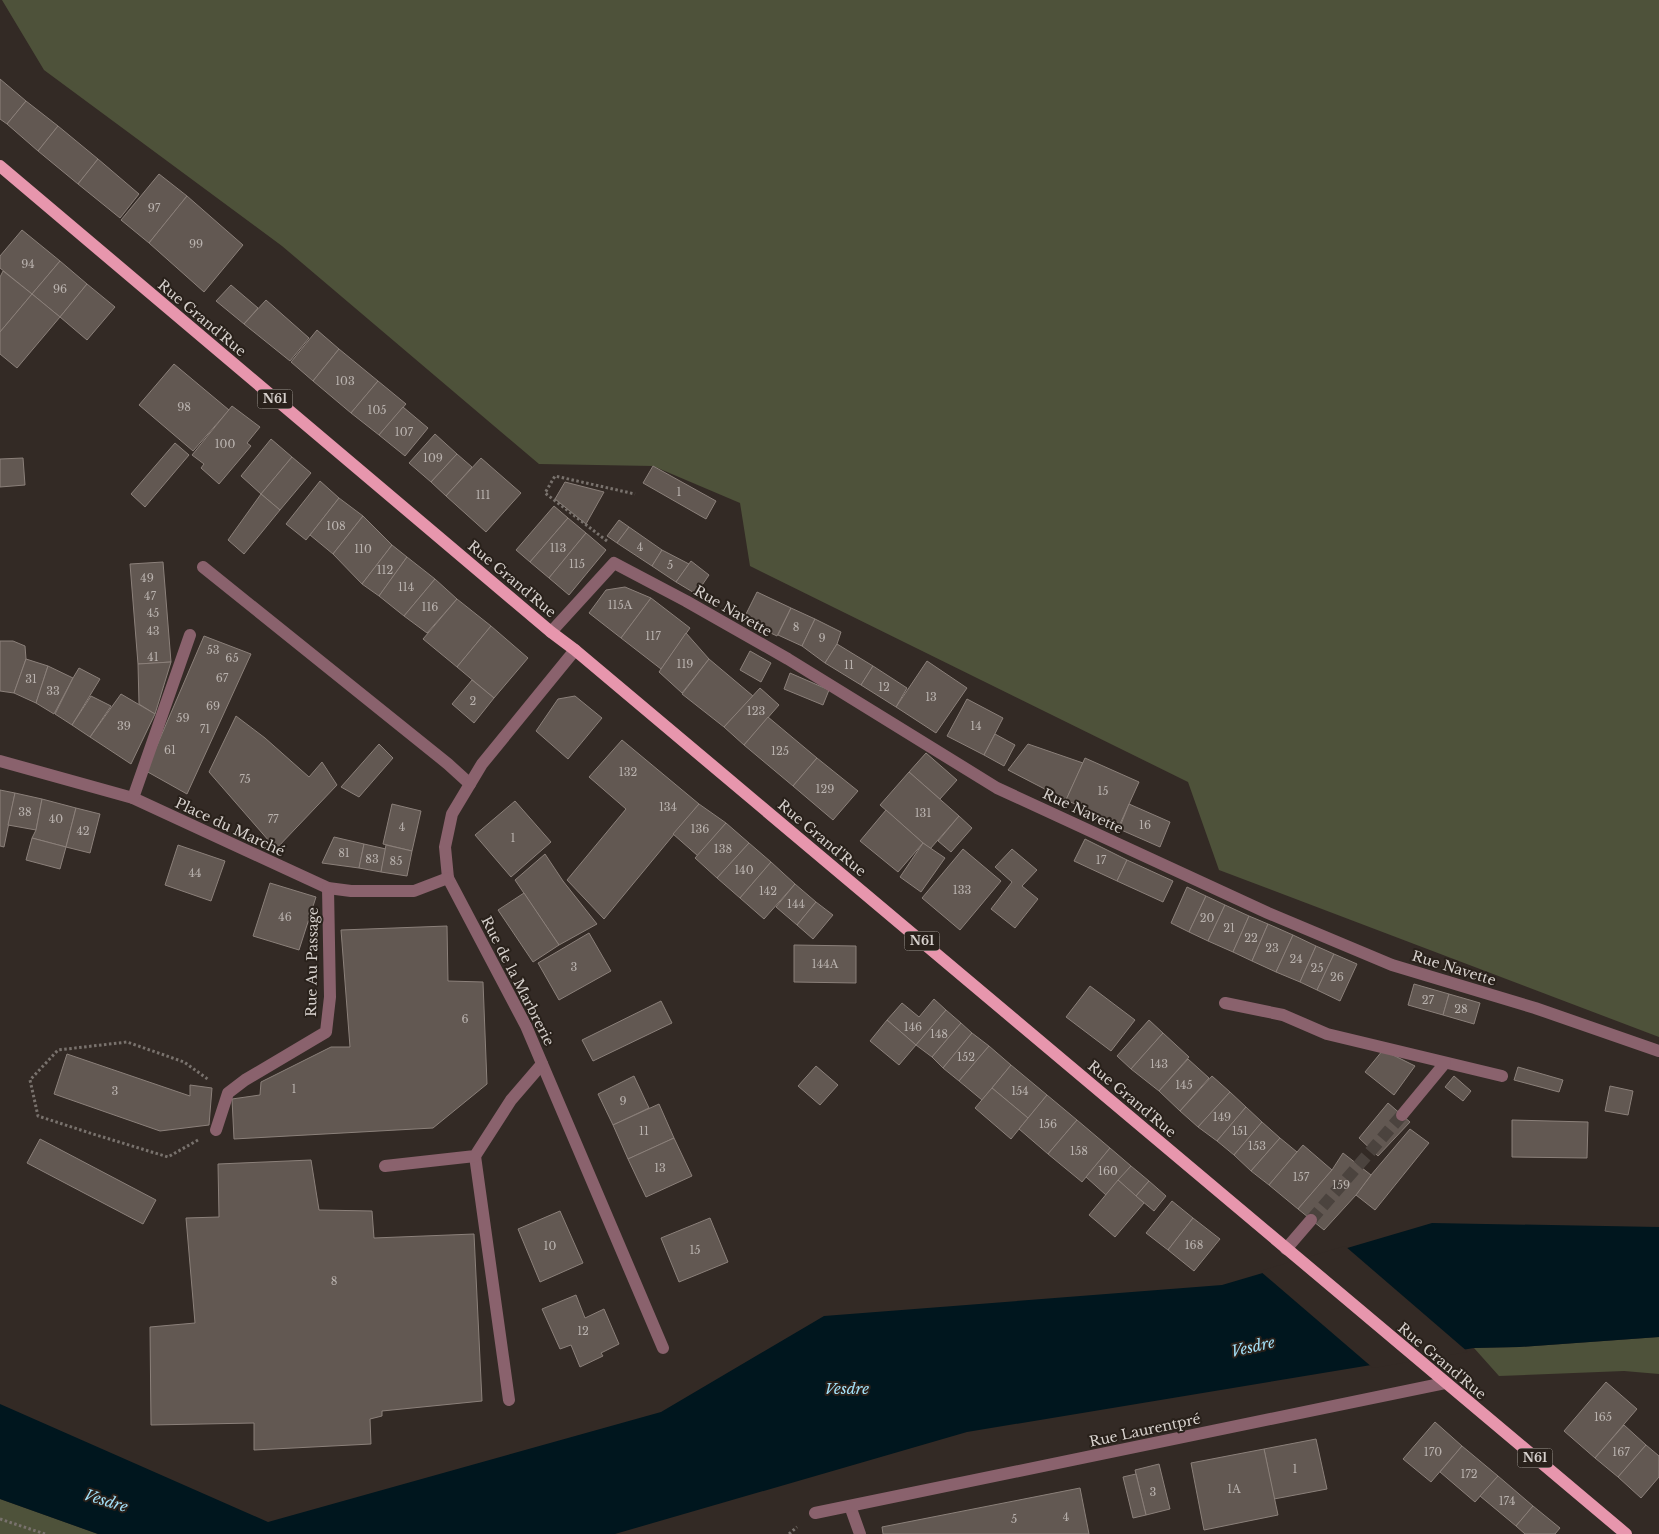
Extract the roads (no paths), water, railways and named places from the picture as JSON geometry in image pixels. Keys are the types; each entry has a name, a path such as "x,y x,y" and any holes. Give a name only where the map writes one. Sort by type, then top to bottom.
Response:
{"main road":[{"name":"Rue Grand'Rue","path":"0,166 551,632 575,650 1626,1534"}],"street":[{"name":"Rue Navette","path":"551,632 614,563 686,601 788,659 996,788 1268,913 1392,965 1535,1008 1659,1051"},
{"path":"203,567 470,784"},
{"path":"133,798 190,635"},
{"name":"Rue de la Marbrerie","path":"575,650 482,764 452,814 445,847 448,878 526,1026 663,1348"},
{"name":"Place du Marché","path":"0,761 133,798 328,888 351,891 414,891 448,878"},
{"name":"Rue Au Passage","path":"216,1130 228,1093 245,1080 326,1032 330,997 328,888"},
{"path":"1225,1003 1283,1015 1327,1034 1502,1076"},
{"path":"1402,1116 1445,1063"},
{"path":"509,1400 475,1156 511,1100 542,1064"},
{"path":"385,1166 475,1156"},
{"path":"1289,1252 1311,1220"},
{"name":"Rue Laurentpré","path":"815,1513 1445,1383"},
{"path":"850,1506 860,1534"}],"water":[{"name":"Vesdre","path":"1432,1223 1659,1227 1659,1337 1519,1347 1474,1348 967,1432 615,1534 98,1534 0,1499 0,1404 268,1522 661,1412 824,1316 1222,1285"}],"tunnel":[{"path":"1311,1220 1402,1115"}]}
